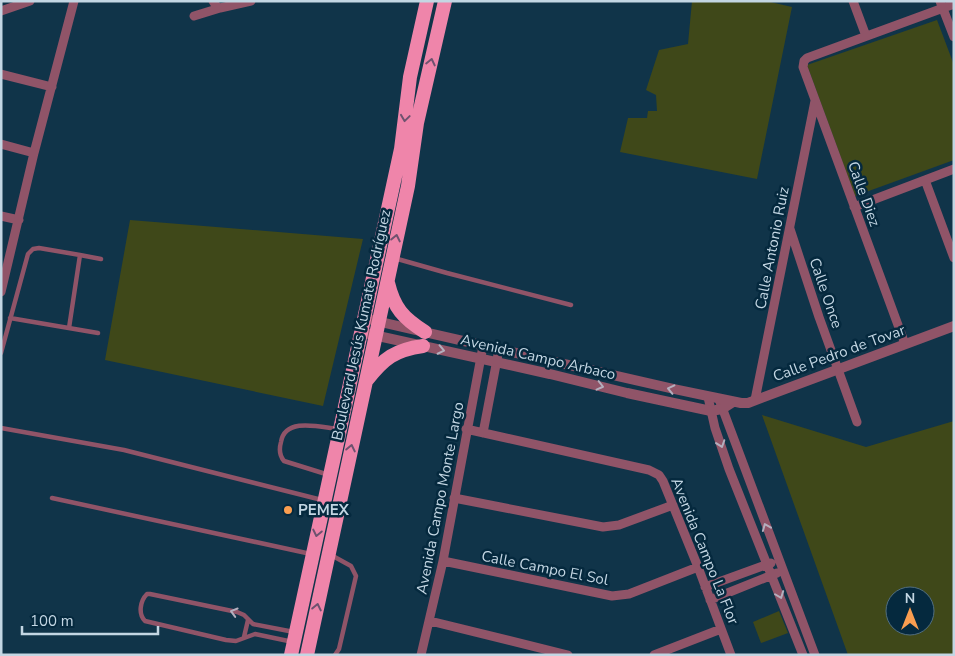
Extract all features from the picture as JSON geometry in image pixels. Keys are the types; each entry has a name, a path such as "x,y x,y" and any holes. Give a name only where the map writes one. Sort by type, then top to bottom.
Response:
{"highway":[{"name":"Boulevard Jesús Kumate Rodríguez","path":"293,643 361,325 401,150 410,77 427,1"},
{"name":"Boulevard Jesús Kumate Rodríguez","path":"307,655 408,186 417,123 444,1"},
{"path":"410,77 427,82"},
{"path":"365,382 379,365 394,354 424,339 397,308 387,280"}],"street":[{"path":"1,11 30,1"},
{"path":"2,287 34,153 74,1"},
{"path":"213,1 220,8"},
{"path":"194,16 252,1"},
{"path":"853,1 866,36 942,5 954,4"},
{"path":"942,5 954,37"},
{"name":"Calle Diez","path":"866,36 811,57 804,61 803,67 905,344"},
{"path":"1,74 52,87"},
{"name":"Calle Antonio Ruiz","path":"755,400 816,101"},
{"path":"1,144 34,153"},
{"path":"854,207 954,169"},
{"path":"925,180 954,258"},
{"path":"1,216 19,220"},
{"name":"Calle Once","path":"790,228 857,422"},
{"name":"Avenida Campo Arbaco","path":"361,325 424,339 499,349 734,402"},
{"name":"Calle Pedro de Tovar","path":"734,402 748,403 954,326"},
{"name":"Avenida Campo Arbaco","path":"424,339 480,359 710,411 722,409"},
{"name":"Avenida Campo Monte Largo","path":"421,655 443,562 466,429 483,346"},
{"path":"483,433 499,349"},
{"path":"708,397 710,411 729,469 803,655"},
{"path":"719,399 815,655"},
{"path":"722,409 734,402"},
{"name":"Avenida Campo La Flor","path":"466,429 653,471 659,475 698,567 730,655"},
{"path":"454,498 603,527 619,525 672,505"},
{"path":"705,587 779,560"},
{"name":"Calle Campo El Sol","path":"443,562 612,596 629,594 698,567"},
{"path":"710,600 783,571"},
{"path":"430,621 568,655"},
{"path":"654,655 721,629"}],"lane":[{"path":"1,353 30,251 39,248 100,259"},
{"path":"69,328 80,255"},
{"path":"392,257 571,305"},
{"path":"10,318 98,333"},
{"path":"329,475 284,461 280,453 281,442 283,434 296,426 339,429"},
{"path":"1,428 124,450 324,500"},
{"path":"52,498 312,554"},
{"path":"328,554 351,566 356,576 339,649 335,655"},
{"path":"150,594 237,612 254,624 293,643 255,634 232,641 149,622 142,619 140,614 144,597 150,594"},
{"path":"244,637 248,620"}],"green space":[{"path":"692,1 766,1 792,7 757,179 620,152 628,118 647,118 648,111 657,111 656,95 646,90 659,50 688,44"},
{"path":"937,20 954,65 954,160 855,196 807,65"},
{"path":"130,220 363,239 323,406 105,360"},
{"path":"762,415 866,447 954,421 954,655 848,655"},
{"path":"779,611 788,633 761,643 753,622"}],"place":[{"name":"PEMEX","path":"288,510"}]}
